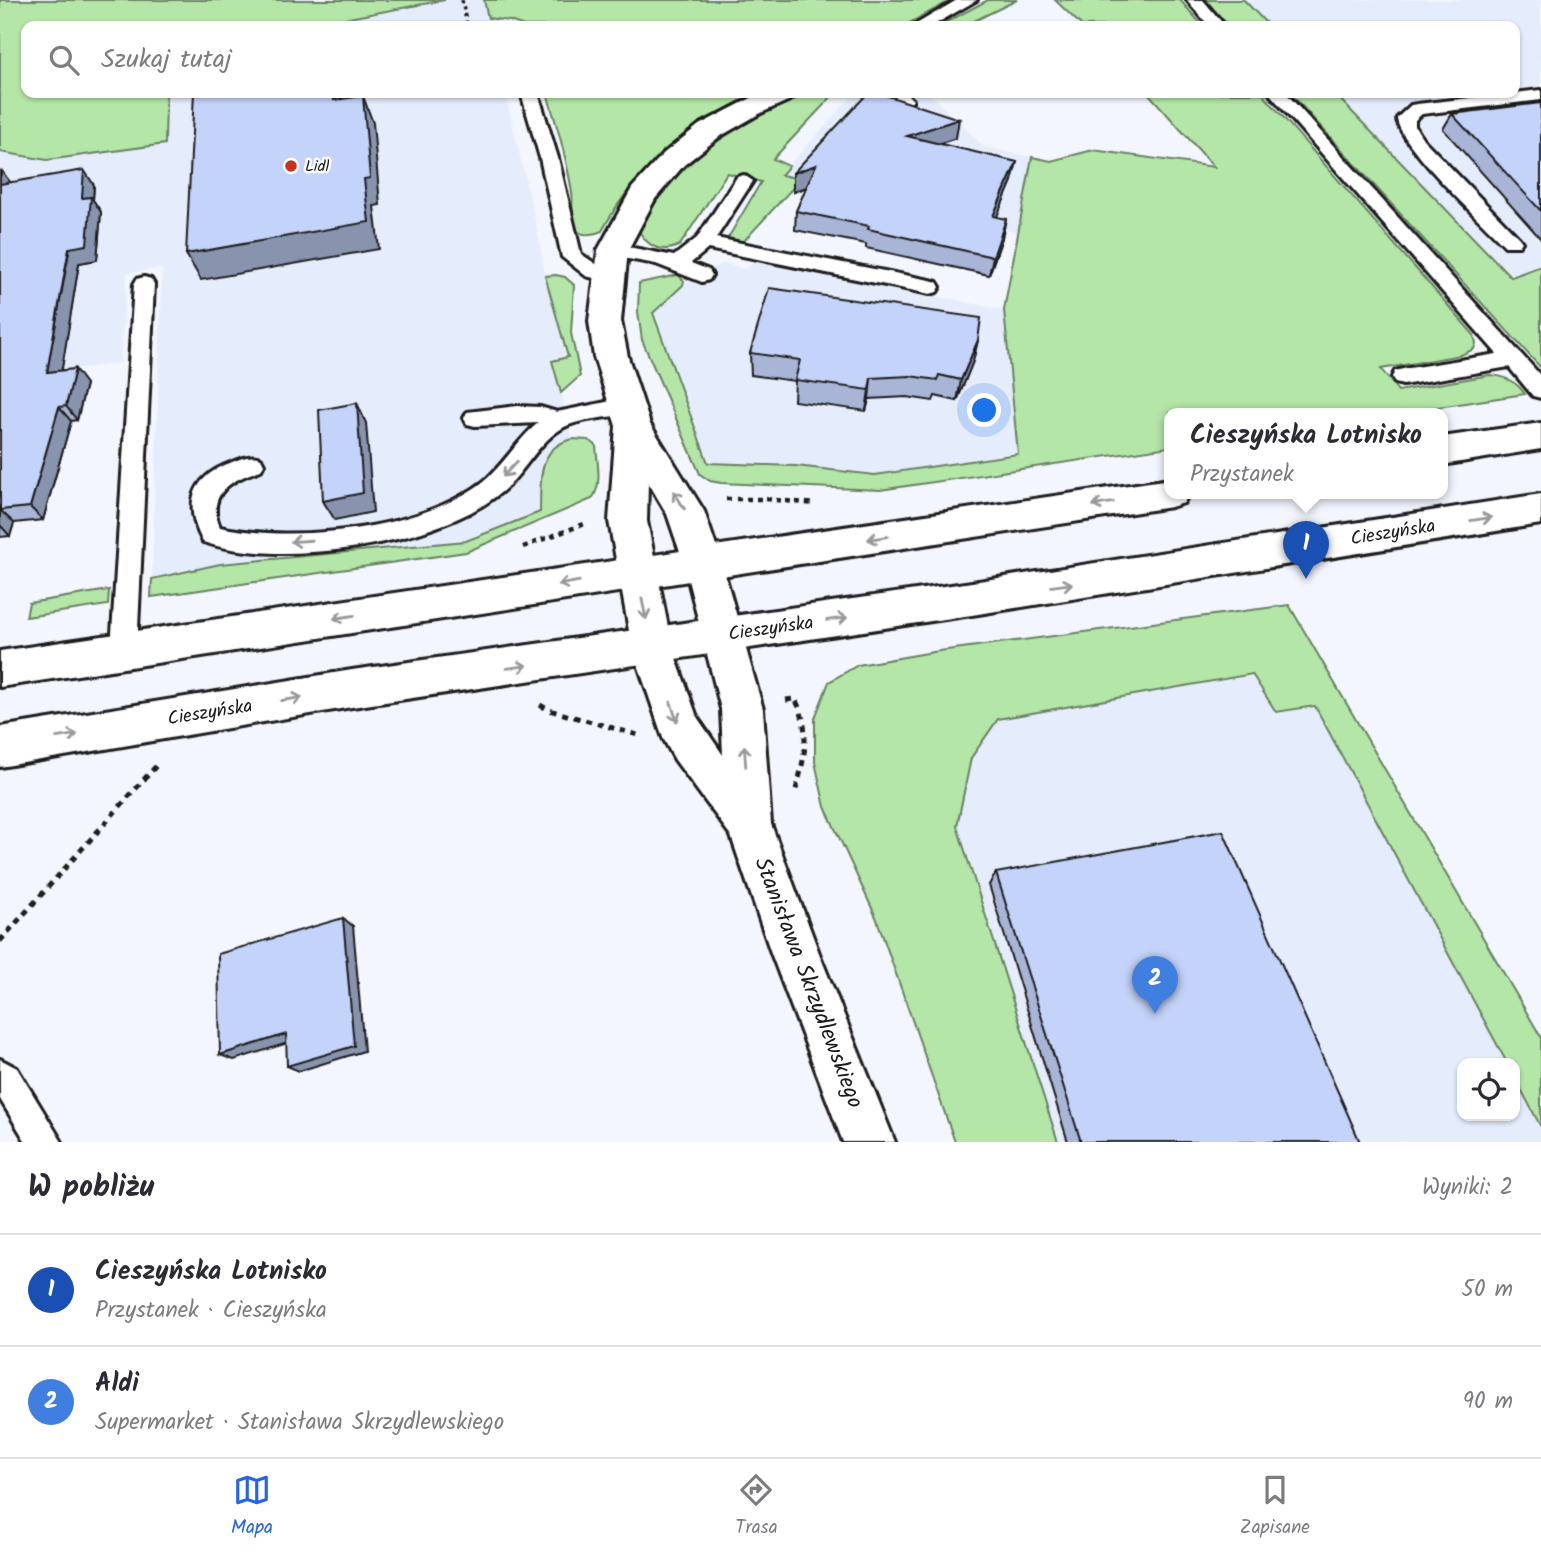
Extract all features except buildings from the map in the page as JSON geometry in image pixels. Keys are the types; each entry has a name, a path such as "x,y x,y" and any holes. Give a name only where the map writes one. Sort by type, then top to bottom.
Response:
{"main road":[{"path":"703,564 685,511 630,416 607,339 605,321 611,263 642,195 674,159 728,119 772,98"},
{"path":"630,416 628,521 636,571"},
{"path":"1448,450 1541,436"},
{"path":"0,669 636,571 703,564 1164,494"},
{"name":"Cieszyńska","path":"0,747 401,681 722,637 1249,557 1541,509"},
{"name":"Stanisława Skrzydlewskiego","path":"703,564 741,709 749,824 795,953 869,1142"},
{"name":"Stanisława Skrzydlewskiego","path":"636,571 652,647 684,735 749,824"}],"lane":[{"path":"930,21 969,0"},
{"path":"1195,0 1213,21"},
{"path":"1520,97 1541,95"},
{"path":"531,98 549,158 572,257 586,268 611,263 679,263 702,275"},
{"path":"1280,98 1541,390"},
{"path":"1512,242 1416,142 1406,126 1406,118 1417,109 1514,98"},
{"path":"679,263 704,242 744,181"},
{"path":"704,242 930,287"},
{"path":"124,650 144,284"},
{"path":"1403,377 1514,359"},
{"path":"475,418 518,414 540,415 557,420 630,416"},
{"path":"253,464 228,470 208,490 204,498 202,519 211,535 231,542 255,544 368,534 420,524 458,510 489,490 514,466 529,444 557,420"},
{"path":"0,1075 13,1090 45,1142"}],"path":[{"path":"462,0 466,21"},
{"path":"0,941 157,765"}],"shaded area":[{"path":"445,0 484,0 489,21 333,21"},
{"path":"1244,0 1541,0 1541,307 1339,98 1520,98 1520,21 1264,21"},
{"path":"166,98 506,98 537,229 545,276 568,358 552,361 573,439 563,441 540,470 540,512 466,541 220,564 152,579 162,268 127,273 120,363 0,379 0,153 47,160 165,144"},
{"path":"850,98 934,98 984,147 1032,157 1018,233 780,175"},
{"path":"758,259 1004,310 1018,455 875,475 796,466 708,463 653,313 683,285 723,263 746,269"},
{"path":"1289,605 1541,1037 1541,1142 955,1142 876,917 825,807 815,762 815,718 829,682 858,665 939,651"}],"green space":[{"path":"0,0 445,0 333,21 21,21 21,98 166,98 165,144 47,160 0,152"},
{"path":"484,0 952,0 913,21 510,21 488,18"},
{"path":"988,0 1017,0 974,21 948,21"},
{"path":"1055,0 1180,0 1199,21 1077,21"},
{"path":"1205,0 1244,0 1264,21 1224,21"},
{"path":"548,98 747,98 710,118 668,149 632,186 602,231 592,234 580,233 573,223 572,197"},
{"path":"795,98 830,98 773,159 789,166 781,175 801,179 743,242 728,238 761,182 727,173 680,245 662,249 647,242 639,231 670,184 709,147 755,118"},
{"path":"1152,98 1266,98 1474,335 1474,349 1461,355 1381,369 1398,391 1490,375 1510,380 1525,394 1431,408 1164,408 1164,448 880,490 721,483 710,481 700,474 642,340 638,312 639,283 678,275 684,281 653,313 708,463 796,466 875,475 1018,454 1004,310 1032,157 1051,161 1093,150 1214,167"},
{"path":"1295,98 1339,98 1511,277 1541,266 1541,368"},
{"path":"545,276 565,277 574,285 571,333 580,376 561,393 552,361 568,357"},
{"path":"573,439 588,440 596,445 598,480 592,499 466,552 151,597 152,579 220,564 466,541 540,512 541,478 547,458 561,443"},
{"path":"109,590 108,605 26,617 29,603"},
{"path":"1289,605 1541,1037 1541,1127 1520,1087 1520,1058 1504,1058 1315,706 1276,712 1252,674 998,719 971,758 957,826 1058,1142 955,1142 876,917 825,807 815,762 815,718 829,682 858,665 939,651"}],"place":[{"name":"Lidl","path":"291,166"},
{"name":"Cieszyńska Lotnisko","path":"1306,579"},
{"name":"Aldi","path":"1155,1014"}]}
